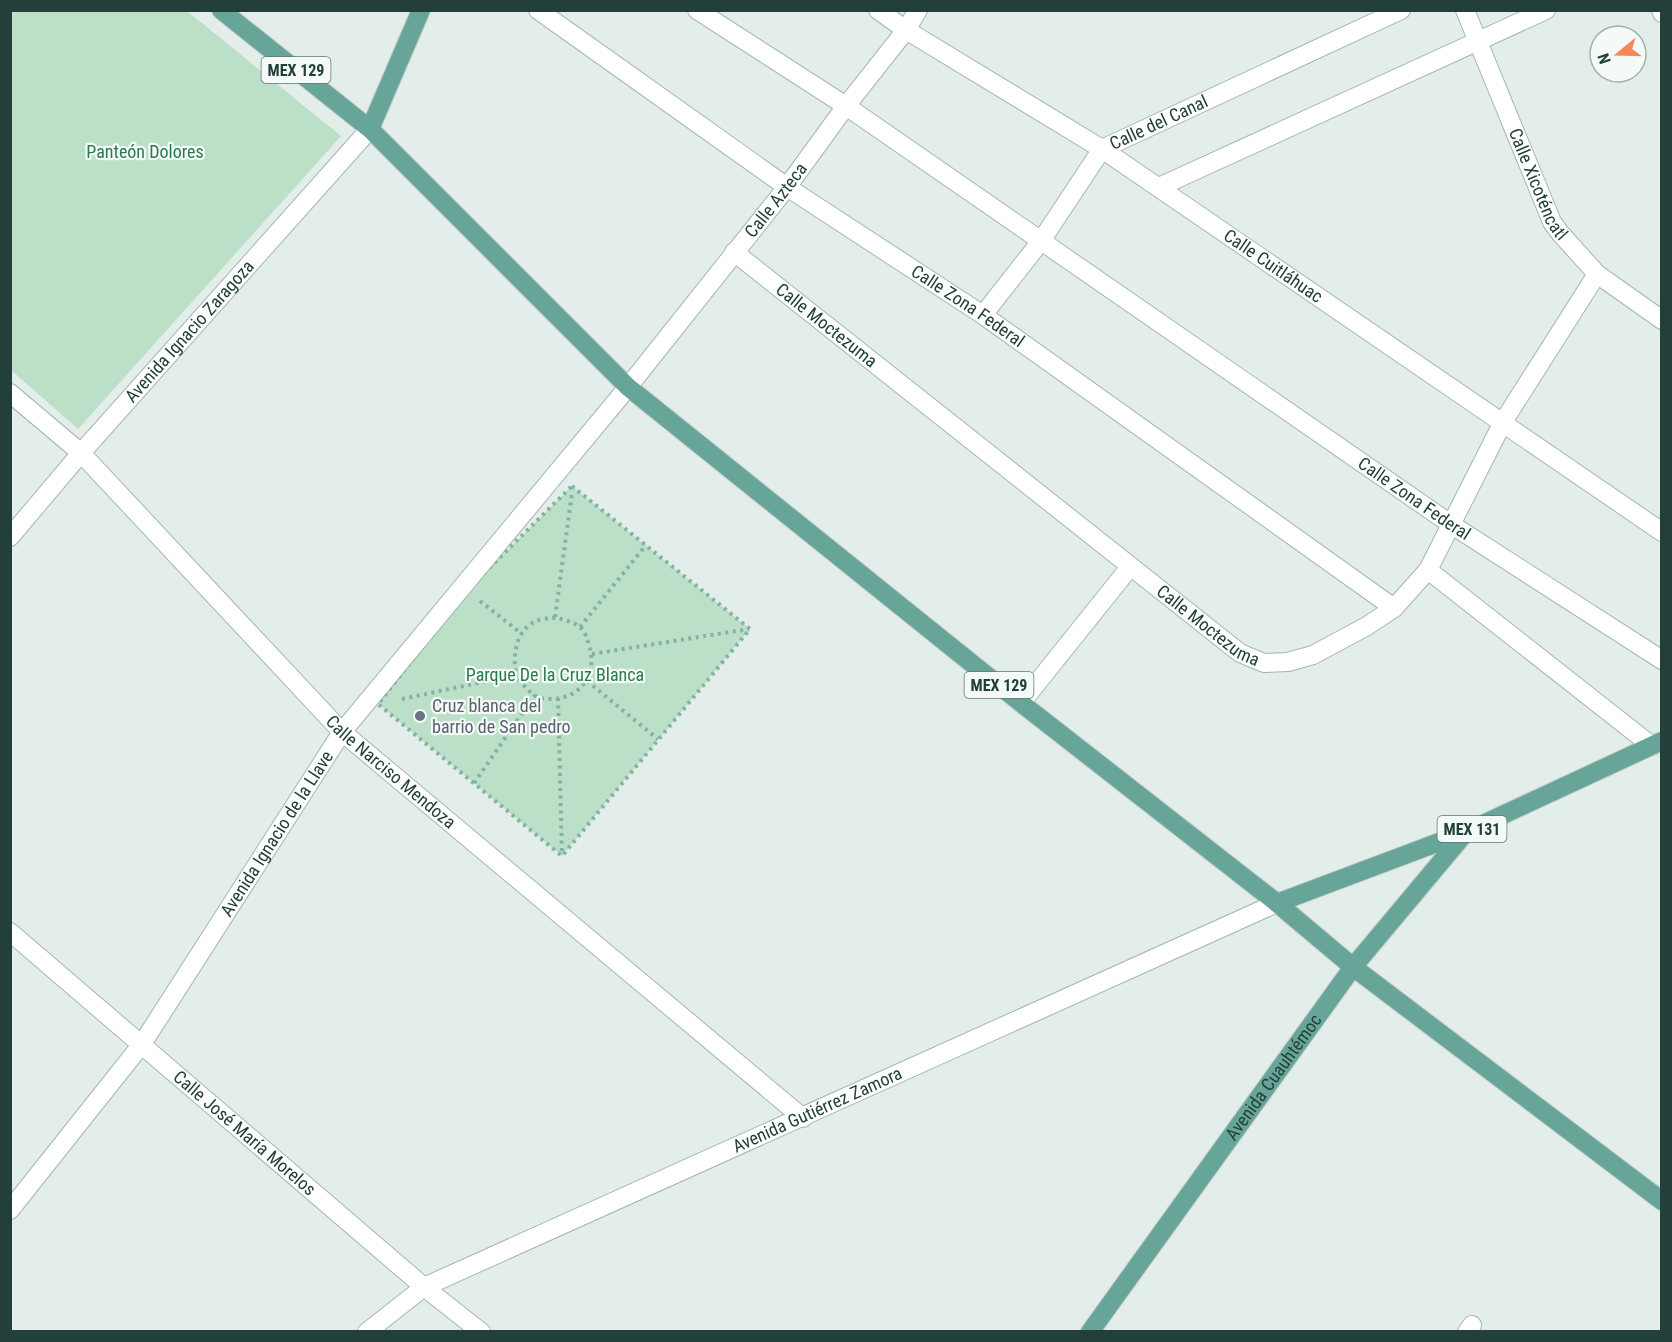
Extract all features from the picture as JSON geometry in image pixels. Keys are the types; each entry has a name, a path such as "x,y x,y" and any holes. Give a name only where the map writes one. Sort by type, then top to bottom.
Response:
{"main road":[{"name":"MEX 129","path":"221,10 370,129 628,387 1021,703 1277,903 1353,967 1662,1201"},
{"path":"370,129 421,10"},
{"name":"MEX 131","path":"1277,903 1466,832 1657,743"},
{"name":"Avenida Cuauhtémoc","path":"1090,1332 1353,967 1466,832"}],"street":[{"name":"Calle Zona Federal","path":"538,10 787,187 983,315 1394,608"},
{"name":"Calle Zona Federal","path":"698,10 846,106 1452,525 1662,660"},
{"name":"Calle Cuitláhuac","path":"878,10 906,30 1102,149 1662,531"},
{"name":"Calle Azteca","path":"628,387 787,187 846,106 906,30 918,10"},
{"name":"Calle del Canal","path":"983,315 1041,241 1102,149 1401,10"},
{"name":"Calle Xicoténcatl","path":"1465,10 1552,222 1597,273 1662,320"},
{"path":"1159,187 1546,10"},
{"name":"Avenida Ignacio Zaragoza","path":"10,537 81,453 370,129"},
{"name":"Calle Moctezuma","path":"734,252 1130,567 1240,652 1264,663 1288,662 1313,655 1367,626 1394,608 1428,570 1503,422 1597,273"},
{"name":"Avenida Ignacio de la Llave","path":"10,1210 142,1044 342,732 628,387"},
{"name":"Calle Narciso Mendoza","path":"10,393 81,453 342,732 802,1118"},
{"path":"1021,703 1130,567"},
{"path":"1428,570 1657,743"},
{"name":"Avenida Gutiérrez Zamora","path":"366,1332 423,1287 1277,903"},
{"name":"Calle José María Morelos","path":"10,932 423,1287 481,1332"}],"path":[{"path":"342,732 378,704 467,590 572,486"},
{"path":"572,486 750,629"},
{"path":"555,617 572,486"},
{"path":"580,627 646,545"},
{"path":"467,590 522,634"},
{"path":"555,617 580,627 585,634 592,654 590,675 577,692 558,698 542,699 535,695 516,675 515,654 522,634 529,624 555,617"},
{"path":"592,654 750,629"},
{"path":"562,856 750,629"},
{"path":"401,699 516,675"},
{"path":"587,681 658,740"},
{"path":"474,783 535,695"},
{"path":"558,698 562,856"},
{"path":"378,704 390,701"},
{"path":"378,704 562,856"}],"green space":[{"name":"Panteón Dolores","path":"11,10 187,11 341,136 78,429 11,370"},
{"name":"Parque De la Cruz Blanca","path":"572,486 750,629 562,856 378,704 467,590"}],"place":[{"name":"Cruz blanca del barrio de San pedro","path":"420,716"}]}
